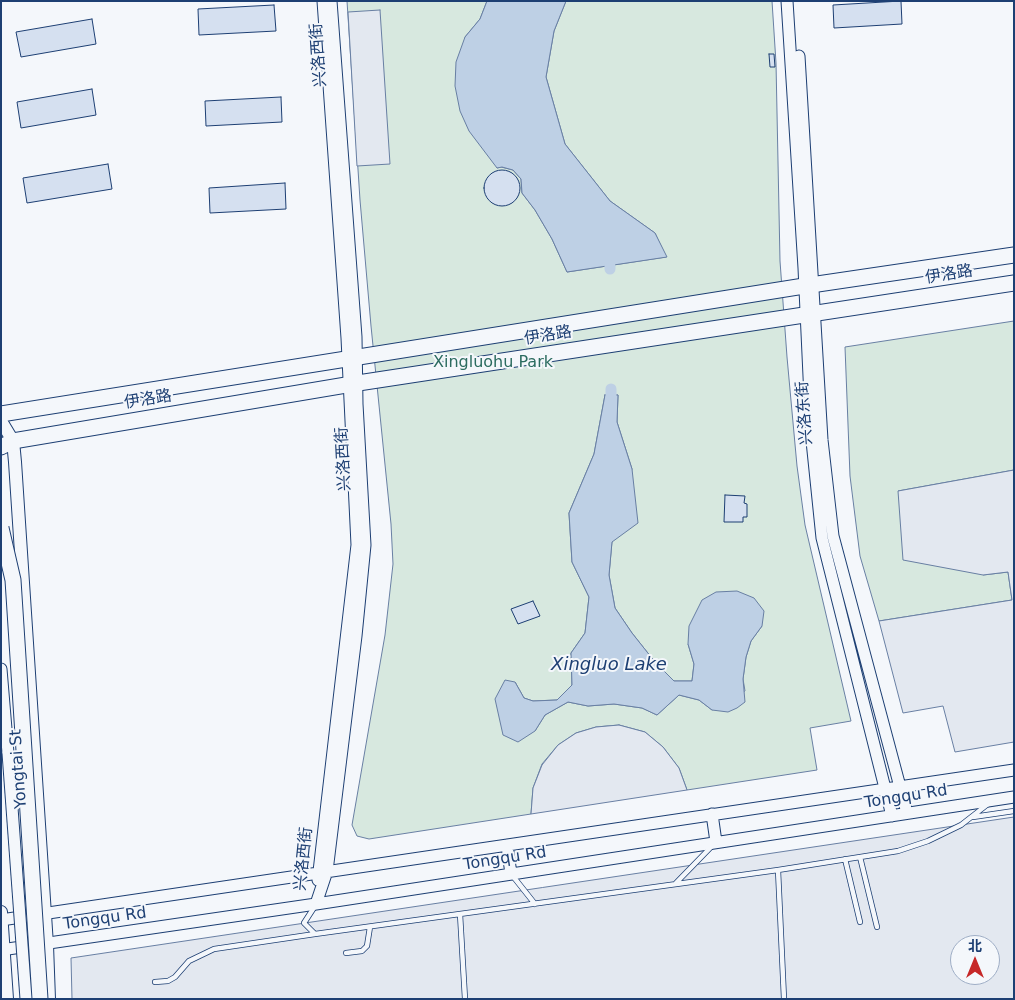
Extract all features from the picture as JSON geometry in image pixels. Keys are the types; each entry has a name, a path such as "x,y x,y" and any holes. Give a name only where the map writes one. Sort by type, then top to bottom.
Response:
{"main road":[{"name":"伊洛路","path":"1,414 1014,255"},
{"name":"伊洛路","path":"7,444 353,384 1014,283"},
{"name":"Yongtai St","path":"1,421 7,444 45,912 49,999"},
{"path":"1,528 13,580 40,999"},
{"path":"1,912 7,999"}],"street":[{"name":"兴洛西街","path":"323,1 352,358"},
{"name":"兴洛西街","path":"316,904 323,872 357,545 352,358 331,1"},
{"name":"兴洛东街","path":"787,1 809,286"},
{"name":"兴洛东街","path":"795,1 809,286 812,440 822,538 892,816"},
{"name":"兴洛东街","path":"810,314 833,536 907,813"},
{"path":"1,669 26,999"},
{"name":"Tongqu Rd","path":"2,920 45,912 1014,770"},
{"name":"Tongqu Rd","path":"3,950 1014,797"},
{"path":"712,814 716,842"},
{"path":"507,845 512,874"}],"lane":[{"path":"155,982 168,981 175,977 190,961 214,949 778,870 898,851 928,841 961,825 992,801"},
{"path":"972,817 1014,811"},
{"path":"675,884 716,842"},
{"path":"860,857 878,926"},
{"path":"845,859 860,922"},
{"path":"778,870 784,999"},
{"path":"512,874 535,904"},
{"path":"315,934 304,923 316,904"},
{"path":"460,914 465,999"},
{"path":"346,953 362,951 367,946 370,926"}],"green space":[{"name":"Xingluohu Park","path":"347,1 487,1 480,19 465,37 497,168 513,170 521,179 522,193 535,210 552,239 567,272 666,257 655,233 610,201 565,144 546,77 554,31 566,1 772,1 776,63 780,261 797,466 805,525 851,721 810,728 817,770 687,790 679,768 663,747 645,732 619,725 596,727 576,733 558,745 542,764 533,788 531,814 369,839 357,836 352,825 385,635 393,564 391,524 360,200","holes":["605,395 618,395 617,422 632,469 612,541 609,575 615,608 655,662 674,681 692,681 694,664 688,644 762,626 751,641 746,657 743,679 745,691 712,710 699,700 679,695 657,715 642,708 614,704 588,706 568,702 545,715 535,731 515,682 524,698 533,701 557,700 572,685 571,653 585,633 589,597 572,562 569,513 594,454"]},
{"path":"1014,321 1014,470 898,491 983,575 1008,572 1012,600 879,621 860,556 850,476 845,347"}],"shaded area":[{"path":"380,10 390,164 357,166 348,12"},
{"path":"1014,470 1014,742 955,752 943,706 903,713 879,621 1012,600 1008,572 983,575 903,560 898,491"},
{"path":"619,725 645,732 663,747 679,768 687,790 531,814 533,788 542,765 558,745 576,733 596,727"},
{"path":"1014,817 1014,999 72,999 71,958"}],"water":[{"path":"487,1 566,1 554,31 546,77 565,144 610,201 655,233 667,257 567,272 552,239 535,210 522,193 521,179 513,170 502,167 497,168 469,131 460,111 455,86 456,62 465,37 480,19"},
{"name":"Xingluo Lake","path":"605,395 618,395 617,422 632,469 638,523 612,542 609,575 615,608 655,662 674,681 692,681 694,664 688,644 689,626 702,600 716,592 737,591 754,598 764,611 762,626 751,641 746,657 743,679 745,702 728,712 712,710 699,700 679,695 657,715 642,708 614,704 588,706 568,702 545,715 535,731 518,742 503,735 495,699 505,680 515,682 524,698 533,701 557,700 572,685 571,653 585,633 589,597 572,562 569,513 594,454"}],"building":[{"path":"901,1 902,24 834,28 833,5"},
{"path":"274,5 276,31 199,35 198,9"},
{"path":"92,19 96,44 21,57 16,32"},
{"path":"769,54 774,54 775,67 770,67"},
{"path":"92,89 96,115 21,128 17,102"},
{"path":"281,97 282,122 206,126 205,101"},
{"path":"108,164 112,189 27,203 23,178"},
{"path":"502,170 509,171 515,175 519,181 519,195 515,201 509,205 502,206 495,205 489,201 485,195 484,188 485,181 489,175 495,171"},
{"path":"285,183 286,209 210,213 209,188"},
{"path":"725,495 745,496 744,503 747,504 747,517 743,517 743,522 724,522"},
{"path":"533,601 540,616 518,624 511,609"}],"waterway":[{"path":"611,389 611,395"}]}
